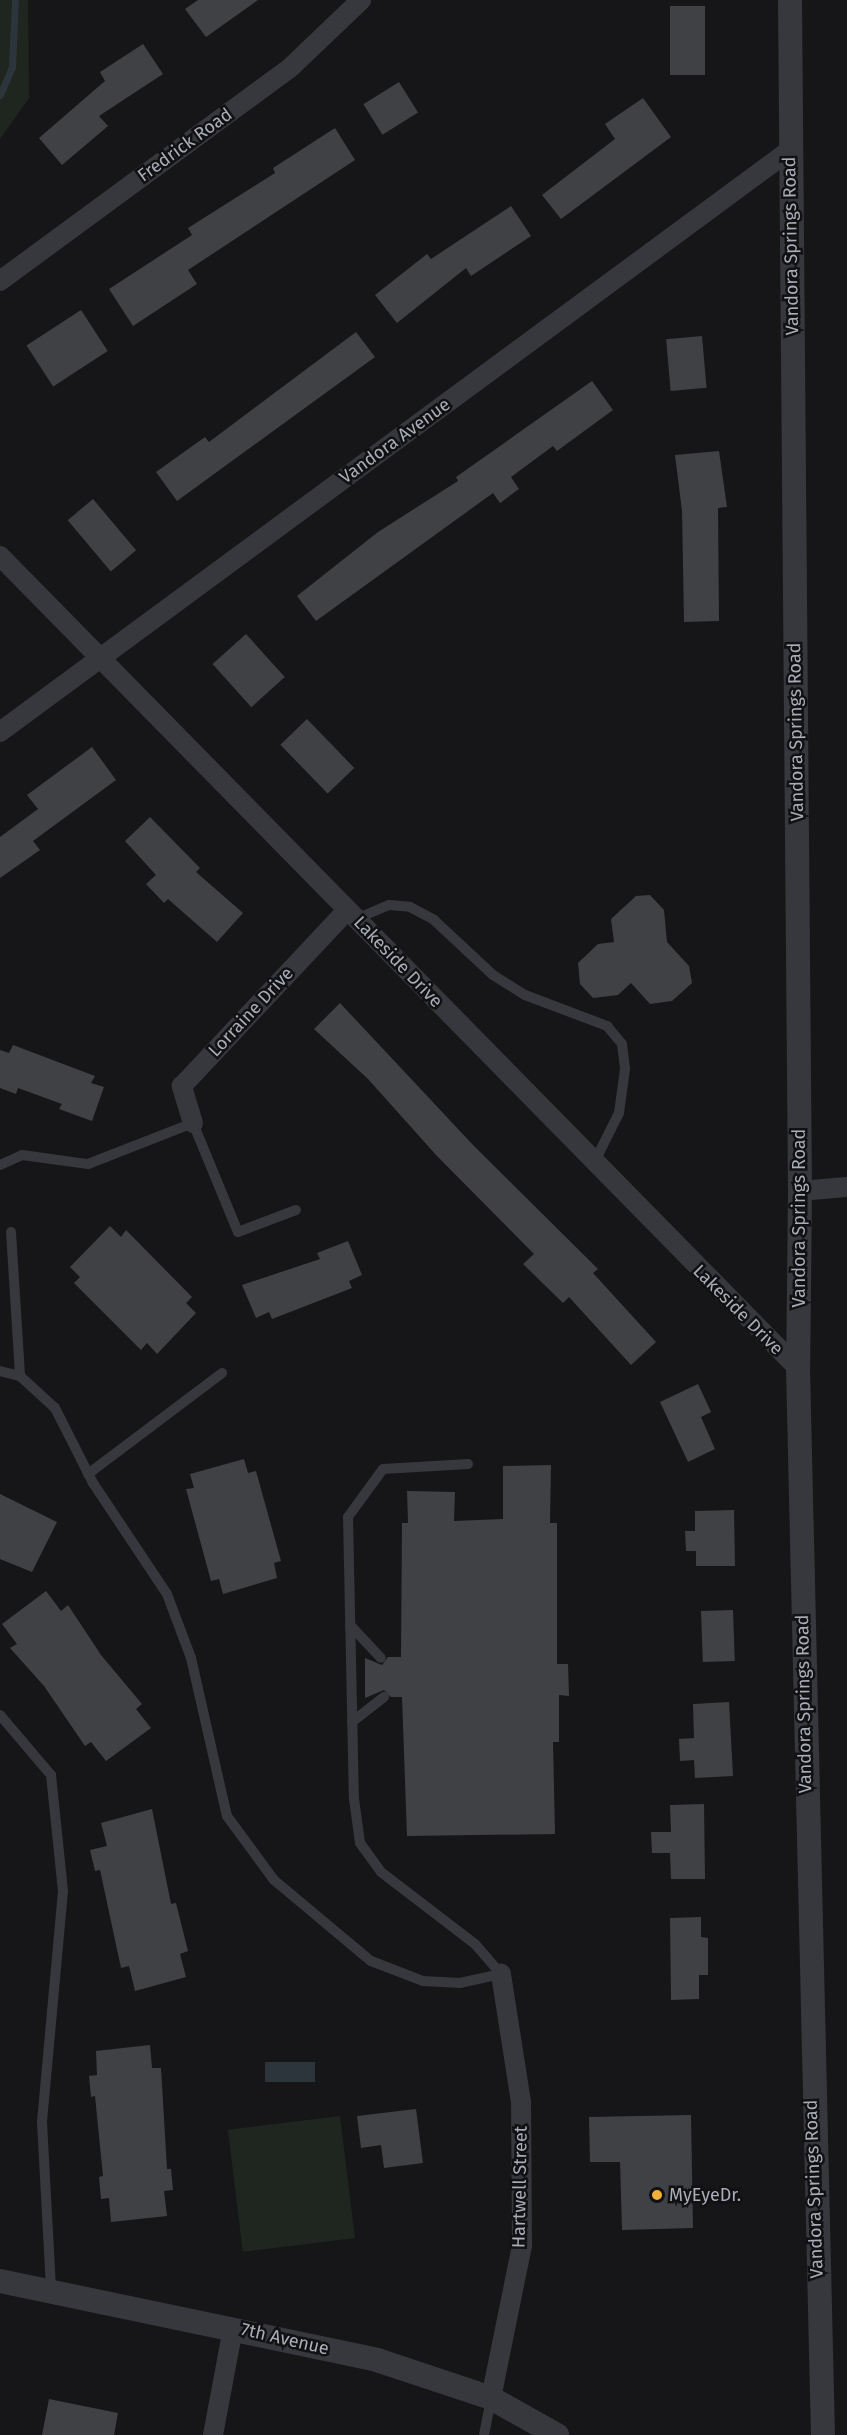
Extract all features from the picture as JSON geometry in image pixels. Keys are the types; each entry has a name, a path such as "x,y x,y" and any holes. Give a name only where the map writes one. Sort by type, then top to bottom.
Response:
{"street":[{"name":"Fredrick Road","path":"0,281 291,67 361,0"},
{"name":"Vandora Springs Road","path":"790,0 800,1191 798,1368 822,2435"},
{"name":"Vandora Avenue","path":"0,732 790,150"},
{"name":"Lakeside Drive","path":"0,556 594,1163 798,1368"},
{"name":"Lorraine Drive","path":"193,1123 182,1086 352,915"},
{"path":"800,1191 847,1187"},
{"name":"Hartwell Street","path":"491,2398 522,2246 520,2102 501,1974"},
{"name":"7th Avenue","path":"0,2281 377,2360 491,2398 557,2435"},
{"path":"213,2435 233,2328"}],"lane":[{"path":"352,915 389,905 410,907 434,920 493,975 525,995 607,1026 622,1044 625,1069 619,1113 594,1163"},
{"path":"0,1165 22,1155 88,1164 193,1123 238,1232 296,1210"},
{"path":"11,1232 20,1376"},
{"path":"0,1371 20,1376 55,1408 88,1473 167,1594 191,1658 227,1816 274,1880 371,1961 423,1981 460,1983 501,1974 475,1944 381,1872 360,1843 354,1799 348,1517 383,1469 468,1464"},
{"path":"88,1473 222,1373"},
{"path":"350,1625 381,1658"},
{"path":"352,1722 384,1697"},
{"path":"0,1715 51,1775 63,1891 42,2122 51,2290"},
{"path":"484,2435 491,2398"}],"shaded area":[{"path":"0,0 28,0 29,98 0,139"},
{"path":"265,2062 315,2062 315,2082 265,2082"},
{"path":"340,2116 355,2238 243,2252 228,2130"}],"building":[{"path":"198,0 258,0 206,37 185,9"},
{"path":"670,6 705,6 705,75 670,75"},
{"path":"143,44 163,74 99,116 108,126 62,165 39,138 105,81 100,72"},
{"path":"399,82 418,113 382,135 363,104"},
{"path":"643,98 671,137 561,219 542,195 615,139 605,124"},
{"path":"335,128 355,160 188,270 197,284 133,326 109,289 192,235 188,228 275,173 273,168"},
{"path":"511,206 531,236 471,276 466,268 397,323 375,295 427,254 431,259"},
{"path":"81,310 108,351 53,386 26,345"},
{"path":"356,332 375,357 177,501 156,472 205,437 209,442"},
{"path":"702,336 707,388 671,391 666,339"},
{"path":"592,381 613,410 557,451 553,446 511,477 519,489 500,503 493,493 316,621 297,596 378,532 458,481 456,477"},
{"path":"719,451 727,507 718,508 719,621 684,622 682,511 675,455"},
{"path":"93,499 136,550 111,572 68,520"},
{"path":"246,634 285,677 251,707 213,664"},
{"path":"307,719 354,768 328,794 280,745"},
{"path":"92,747 116,780 33,841 40,850 0,878 0,837 38,809 27,795"},
{"path":"150,817 200,868 196,872 243,913 217,942 168,899 164,903 146,884 156,875 125,841"},
{"path":"650,895 664,910 667,942 689,966 692,983 672,1001 650,1004 631,983 618,995 593,998 580,984 578,963 598,944 614,942 611,919 636,896"},
{"path":"340,1003 474,1146 598,1269 593,1273 656,1342 631,1365 569,1297 563,1303 523,1264 534,1254 437,1156 368,1079 314,1029"},
{"path":"13,1045 95,1076 91,1083 104,1087 92,1121 59,1109 62,1104 18,1088 16,1094 0,1088 0,1050 9,1053"},
{"path":"110,1226 121,1237 126,1230 192,1297 186,1303 196,1313 157,1354 147,1343 141,1350 74,1283 80,1277 70,1267"},
{"path":"348,1241 362,1275 349,1281 352,1288 272,1319 269,1312 256,1318 242,1285 320,1259 317,1253"},
{"path":"698,1384 711,1412 701,1417 715,1449 688,1462 660,1402"},
{"path":"244,1459 248,1473 256,1471 281,1561 274,1563 277,1578 223,1594 219,1579 211,1581 186,1489 194,1488 190,1474"},
{"path":"551,1465 550,1523 557,1523 557,1664 568,1664 569,1696 559,1695 559,1742 553,1742 555,1834 407,1836 402,1697 391,1697 384,1690 365,1698 365,1658 382,1665 388,1657 401,1657 402,1523 408,1523 407,1491 455,1492 454,1521 503,1519 503,1466"},
{"path":"0,1494 57,1522 32,1572 0,1559"},
{"path":"734,1510 735,1566 696,1566 696,1551 686,1551 685,1531 695,1531 695,1511"},
{"path":"46,1591 61,1611 68,1605 101,1655 142,1704 136,1709 151,1728 106,1761 91,1742 85,1746 44,1686 10,1648 17,1644 2,1624"},
{"path":"733,1610 735,1661 703,1662 701,1611"},
{"path":"729,1702 733,1776 695,1778 694,1760 680,1761 679,1739 694,1738 693,1704"},
{"path":"704,1804 705,1879 671,1879 670,1853 652,1853 651,1832 671,1832 670,1805"},
{"path":"152,1809 171,1904 176,1903 188,1951 180,1954 186,1977 135,1991 129,1966 121,1968 100,1870 95,1871 90,1850 107,1846 101,1823"},
{"path":"701,1917 701,1937 708,1938 708,1975 699,1975 699,1999 671,2000 670,1918"},
{"path":"150,2045 152,2068 161,2068 167,2169 171,2169 173,2190 164,2191 167,2216 111,2222 109,2198 101,2199 99,2177 103,2176 95,2096 91,2097 89,2076 97,2075 96,2051"},
{"path":"416,2109 423,2163 384,2168 381,2145 361,2148 357,2116"},
{"name":"MyEyeDr.","path":"691,2115 693,2228 622,2230 620,2162 590,2162 589,2117"},
{"path":"49,2399 118,2413 114,2435 42,2435"}],"waterway":[{"path":"0,95 12,67 15,0"}],"place":[{"name":"MyEyeDr.","path":"657,2195"}]}
